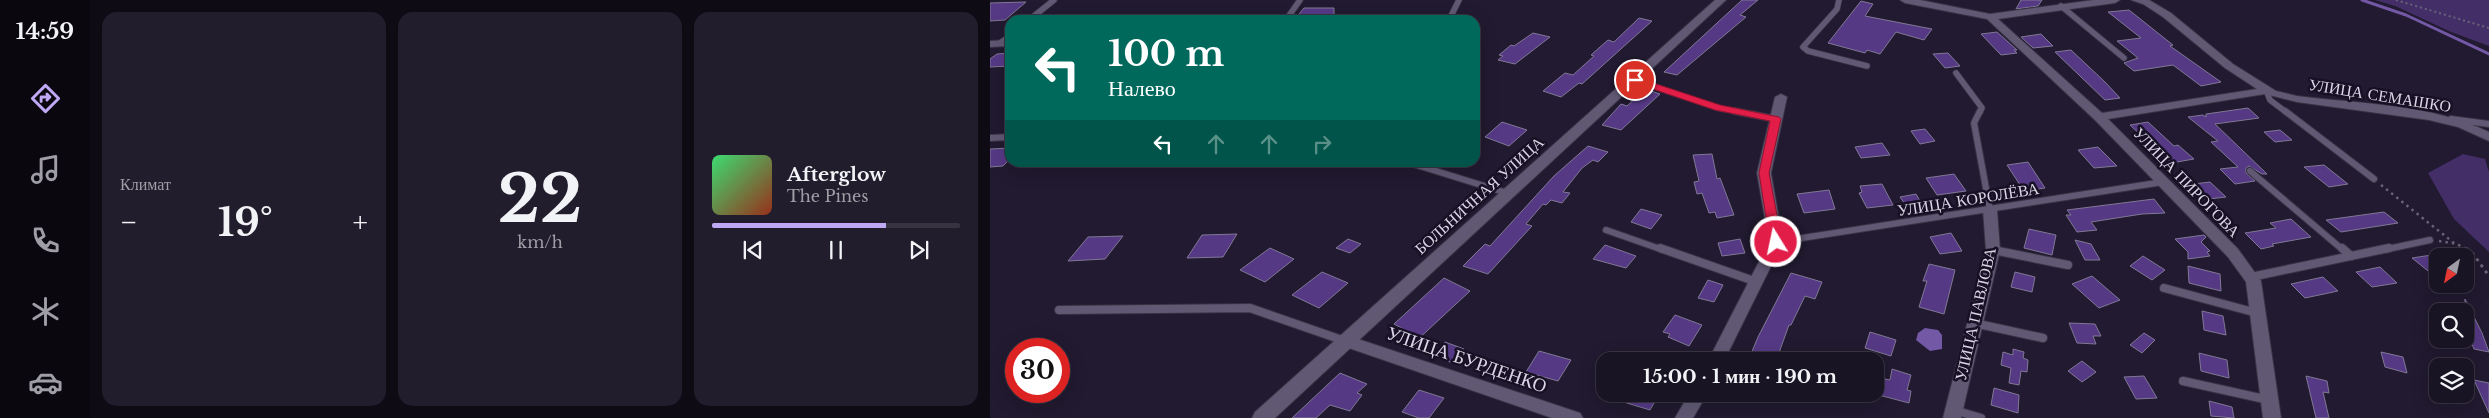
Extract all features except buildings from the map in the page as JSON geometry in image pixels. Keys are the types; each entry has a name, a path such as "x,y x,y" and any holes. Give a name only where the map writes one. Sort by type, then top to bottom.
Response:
{"street":[{"name":"БОЛЬНИЧНАЯ УЛИЦА","path":"1262,418 1721,0"},
{"path":"1905,0 1990,17 2114,0"},
{"name":"УЛИЦА СЕМАШКО","path":"2136,0 2146,2 2167,15 2229,66 2266,90 2297,99 2428,116 2462,124 2489,137"},
{"name":"УЛИЦА ПИРОГОВА","path":"1990,17 2099,117 2233,253 2251,277 2272,418"},
{"path":"2099,117 2251,94 2266,90"},
{"path":"1721,352 1776,242 1764,173 1781,97"},
{"name":"УЛИЦА ПАВЛОВА","path":"1953,414 1993,250 1990,210"},
{"name":"УЛИЦА БУРДЕНКО","path":"1346,341 1574,418"},
{"path":"1684,418 1693,402"}],"lane":[{"path":"1035,15 1054,0"},
{"path":"1290,15 1300,0"},
{"path":"1452,15 1459,0"},
{"path":"1839,0 1837,9 1803,47 1808,51 1867,66"},
{"path":"2061,6 2124,58"},
{"path":"1956,73 1982,108 1974,123 1990,210"},
{"path":"1635,80 1718,108 1776,119"},
{"name":"УЛИЦА СЕМАШКО","path":"2266,90 2270,100 2374,179"},
{"path":"2428,116 2489,124"},
{"path":"990,138 1005,137"},
{"path":"1424,167 1507,193"},
{"path":"2250,171 2351,256"},
{"name":"УЛИЦА КОРОЛЁВА","path":"1776,242 2163,182"},
{"path":"1606,230 1757,282"},
{"path":"2251,277 2430,240"},
{"path":"1993,250 2068,265"},
{"path":"2164,288 2257,313"},
{"path":"1059,310 1250,308 1346,341"},
{"path":"1974,323 2043,338"},
{"path":"2183,380 2270,400"},
{"path":"1953,414 1981,418"}],"path":[{"path":"2396,0 2489,28"},
{"path":"2374,179 2454,243 2473,252 2489,276"},
{"path":"2430,240 2454,243"}],"shaded area":[{"path":"2375,0 2489,0 2489,46 2451,32 2395,6"},
{"path":"2463,154 2485,159 2489,172 2489,252 2454,219 2428,173"},
{"path":"1925,328 1938,330 1942,335 1942,349 1930,351 1916,340 1918,333"}],"waterway":[{"path":"2362,0 2406,15 2489,54"}],"route":[{"path":"1635,80 1718,108 1776,119 1764,173 1776,242"}]}
